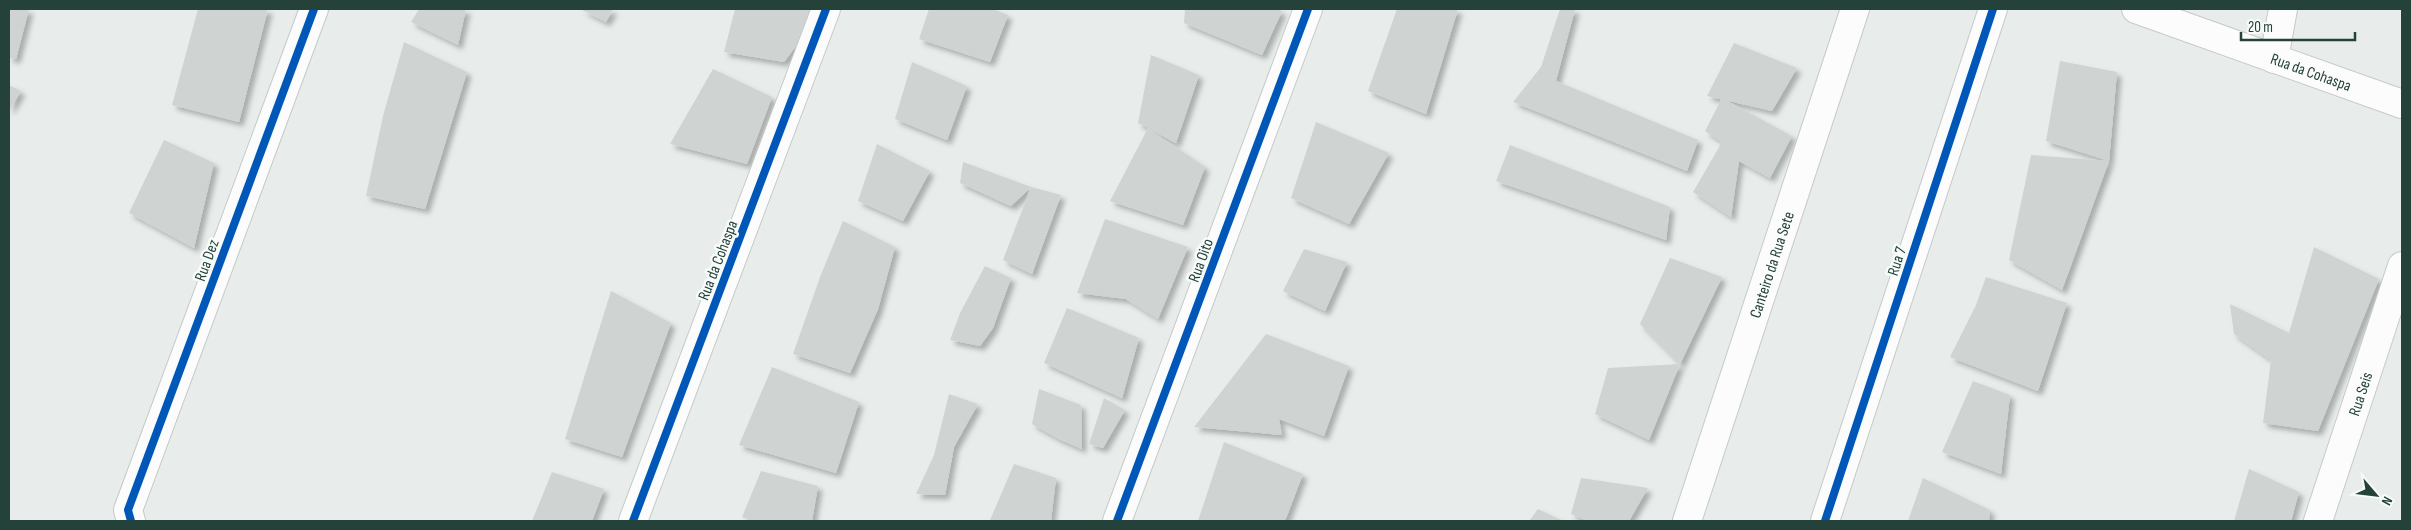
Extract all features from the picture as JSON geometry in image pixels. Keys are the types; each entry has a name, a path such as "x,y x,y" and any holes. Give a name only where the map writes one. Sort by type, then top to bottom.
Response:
{"street":[{"name":"Rua Dez","path":"131,521 128,510 314,9"},
{"name":"Rua da Cohaspa","path":"633,521 826,9"},
{"name":"Rua Oito","path":"1117,521 1308,9"},
{"name":"Canteiro da Rua Sete","path":"1687,521 1855,9"},
{"name":"Rua 7","path":"1825,521 1992,9"},
{"name":"Rua da Cohaspa","path":"2136,9 2402,104"},
{"path":"2274,59 2283,9"},
{"name":"Rua Seis","path":"2318,521 2402,266"}],"building":[{"path":"9,9 29,9 16,59 9,58"},
{"path":"198,9 268,9 239,122 172,105"},
{"path":"419,9 466,9 458,45 411,22"},
{"path":"580,9 613,9 606,22"},
{"path":"735,9 824,9 784,62 724,52"},
{"path":"929,9 993,9 1008,15 990,62 919,39"},
{"path":"1185,9 1277,9 1282,11 1262,55 1184,23"},
{"path":"1397,9 1458,9 1426,114 1368,91"},
{"path":"1560,9 1575,9 1556,81 1698,140 1687,171 1513,102 1541,67"},
{"path":"404,42 467,72 425,209 366,196 383,116"},
{"path":"1734,43 1797,68 1772,111 1707,96"},
{"path":"1151,55 1199,75 1176,143 1149,129 1205,167 1183,225 1110,201 1148,128 1138,123"},
{"path":"2060,61 2117,72 2109,161 2046,141"},
{"path":"912,62 967,86 947,140 895,119"},
{"path":"713,69 772,97 747,164 670,144"},
{"path":"9,85 21,91 9,111"},
{"path":"1722,98 1792,136 1770,178 1739,161 1731,217 1693,192 1722,142 1705,131"},
{"path":"1316,122 1389,153 1349,224 1291,198"},
{"path":"164,140 214,163 194,248 129,213"},
{"path":"877,144 930,171 903,221 858,201"},
{"path":"1510,145 1670,207 1666,240 1496,181"},
{"path":"2031,155 2109,161 2062,290 2009,260"},
{"path":"963,162 1031,187 1011,206 960,183"},
{"path":"1031,187 1061,195 1032,274 1003,260"},
{"path":"1105,219 1188,247 1158,319 1126,299 1077,293"},
{"path":"843,221 895,247 878,309 850,373 793,354 820,277"},
{"path":"2314,247 2379,279 2318,431 2263,423 2271,360 2234,334 2230,304 2289,333"},
{"path":"1304,249 1347,262 1325,311 1283,291"},
{"path":"1670,258 1722,277 1680,364 1640,324"},
{"path":"985,266 1011,278 993,328 980,346 950,340 960,313"},
{"path":"1986,277 2067,303 2038,391 1950,357 1976,305"},
{"path":"611,291 671,323 622,457 565,439"},
{"path":"1067,308 1139,338 1122,398 1044,363"},
{"path":"1266,334 1349,366 1324,436 1279,419 1282,435 1194,427"},
{"path":"1680,364 1649,440 1595,414 1608,368"},
{"path":"772,367 859,402 836,473 739,445"},
{"path":"1973,381 2010,395 2001,474 1942,452"},
{"path":"1039,389 1081,405 1082,449 1032,424"},
{"path":"949,394 978,404 954,447 945,495 916,494 934,455"},
{"path":"1104,398 1125,410 1103,448 1089,444"},
{"path":"1224,442 1303,474 1285,521 1198,521"},
{"path":"1014,464 1056,478 1051,521 990,520"},
{"path":"2249,469 2299,492 2291,521 2234,521"},
{"path":"761,471 818,486 812,521 753,521 742,517"},
{"path":"552,472 604,489 592,521 532,521"},
{"path":"1581,478 1648,488 1629,521 1588,521 1571,514"},
{"path":"1923,478 1990,510 1989,521 1908,521"},
{"path":"1538,509 1563,521 1529,521"}],"cycle path":[{"path":"131,521 128,510 314,9"},
{"path":"633,521 826,9"},
{"path":"1117,521 1308,9"},
{"path":"1825,521 1993,9"}]}
